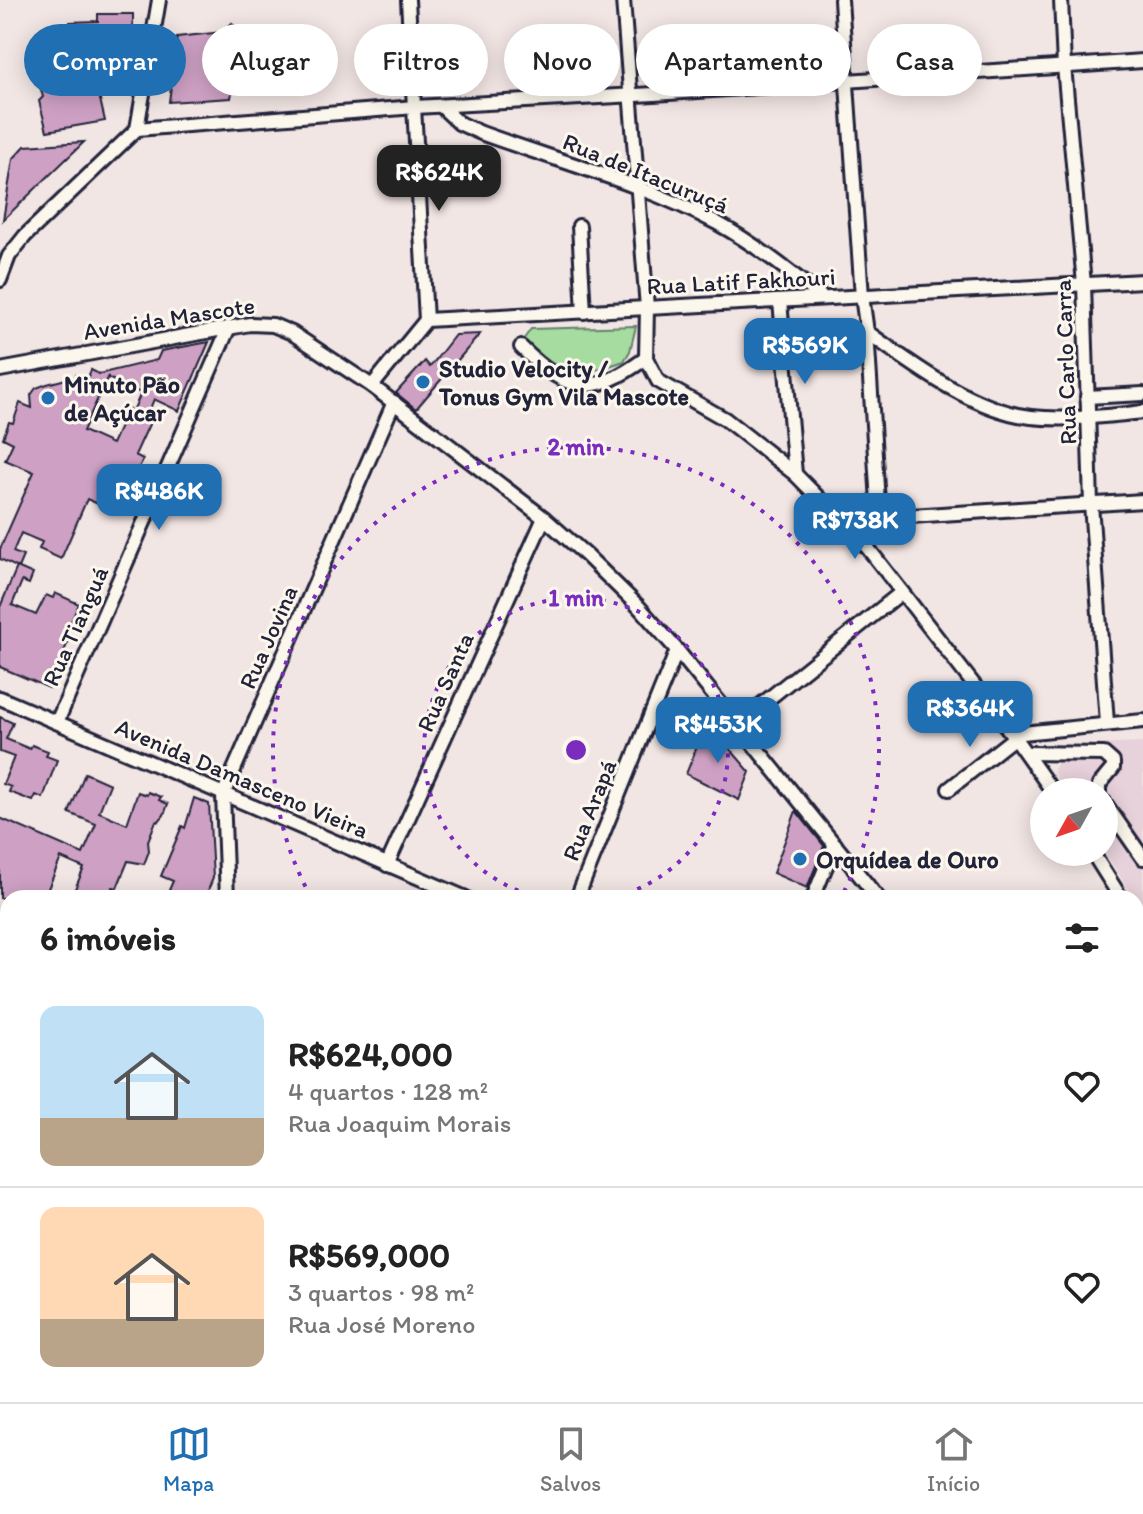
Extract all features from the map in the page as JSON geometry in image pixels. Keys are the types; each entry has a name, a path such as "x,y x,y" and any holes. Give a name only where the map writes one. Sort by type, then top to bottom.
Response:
{"street":[{"path":"1,273 9,256 25,236 137,129 159,0"},
{"path":"372,386 426,320 408,0"},
{"path":"623,0 628,96 647,308 646,358 658,381 725,419 795,474 867,547 1043,778"},
{"path":"841,0 843,24"},
{"name":"Rua Carlo Carra","path":"1061,0 1084,284 1091,504 1107,723"},
{"path":"851,82 1143,61"},
{"path":"137,129 415,107 636,95"},
{"path":"848,96 879,518 867,547"},
{"name":"Rua de Itacuruçá","path":"442,107 459,123 481,133 638,189 719,224 779,263 823,298"},
{"path":"579,226 584,312"},
{"name":"Rua Latif Fakhouri","path":"426,320 1143,281"},
{"path":"780,301 795,474"},
{"name":"Avenida Mascote","path":"0,370 229,327 273,325 292,333 394,402 544,518 638,606 872,890"},
{"name":"Rua Tianguá","path":"57,722 229,327"},
{"path":"867,332 955,390 1029,417 1090,418 1143,412"},
{"path":"521,347 554,377 576,385 608,383 646,358"},
{"path":"1087,397 1143,394"},
{"name":"Rua Jovina","path":"227,890 223,795 394,402"},
{"path":"879,518 1143,501"},
{"name":"Rua Santa","path":"387,865 544,518"},
{"path":"737,724 902,592"},
{"name":"Rua Arapá","path":"580,890 677,650"},
{"name":"Avenida Damasceno Vieira","path":"0,698 447,890"},
{"path":"949,789 1014,736 1143,721"},
{"path":"1026,753 1104,754 1113,762 1113,768 1105,778"},
{"path":"1118,822 1143,858"},
{"path":"816,890 835,844"},
{"path":"1101,866 1116,890"}],"shaded area":[{"path":"1143,743 1143,890 1129,890 1114,866 1118,866 1118,778 1057,778 1054,773 1059,746"}],"green space":[{"path":"636,326 630,351 624,361 592,371 569,371 559,367 523,340 531,329"}],"building":[{"path":"98,14 133,14 133,24 70,24 98,21"},
{"path":"202,34 202,96 231,98 169,102 170,96 186,96 186,36"},
{"path":"99,96 105,121 47,131 39,101 43,97"},
{"path":"84,142 3,220 13,159 25,146"},
{"name":"Studio Velocity / Tonus Gym Vila Mascote","path":"480,334 416,409 396,393 425,361 430,367 455,335"},
{"path":"209,342 179,411 154,399 146,418 151,420 135,455 143,459 118,513 87,499 61,559 39,549 42,542 21,533 13,552 23,556 18,568 0,559 0,549 34,472 5,460 13,443 3,438 9,422 13,423 20,403 32,408 31,395 36,388 66,379 73,381 76,375 87,380 91,370 99,374 157,360 161,351","holes":["108,378 141,393 133,411 128,409 112,444 83,431"]},
{"path":"17,567 33,574 29,584 22,581 12,605 36,615 46,595 53,598 55,593 79,604 65,635 70,637 49,688 0,667 0,607"},
{"path":"0,717 13,723 6,739 30,749 32,745 48,751 46,756 57,760 43,798 36,795 33,801 9,792 11,787 3,784 14,757 0,752"},
{"path":"707,722 750,772 739,800 686,774"},
{"path":"85,773 110,784 99,812 127,824 138,792 161,797 159,800 168,804 164,815 156,821 148,841 149,851 144,864 128,861 117,888 74,890 84,868 61,858 47,890 0,890 0,818 83,854 96,824 69,813"},
{"path":"194,798 209,804 213,878 208,890 169,890 173,881 161,876 182,826 185,828"},
{"name":"Orquídea de Ouro","path":"796,811 824,846 807,888 773,873"}],"place":[{"name":"Studio Velocity / Tonus Gym Vila Mascote","path":"423,382"},
{"name":"Minuto Pão de Açúcar","path":"48,398"},
{"name":"Orquídea de Ouro","path":"800,859"}]}
